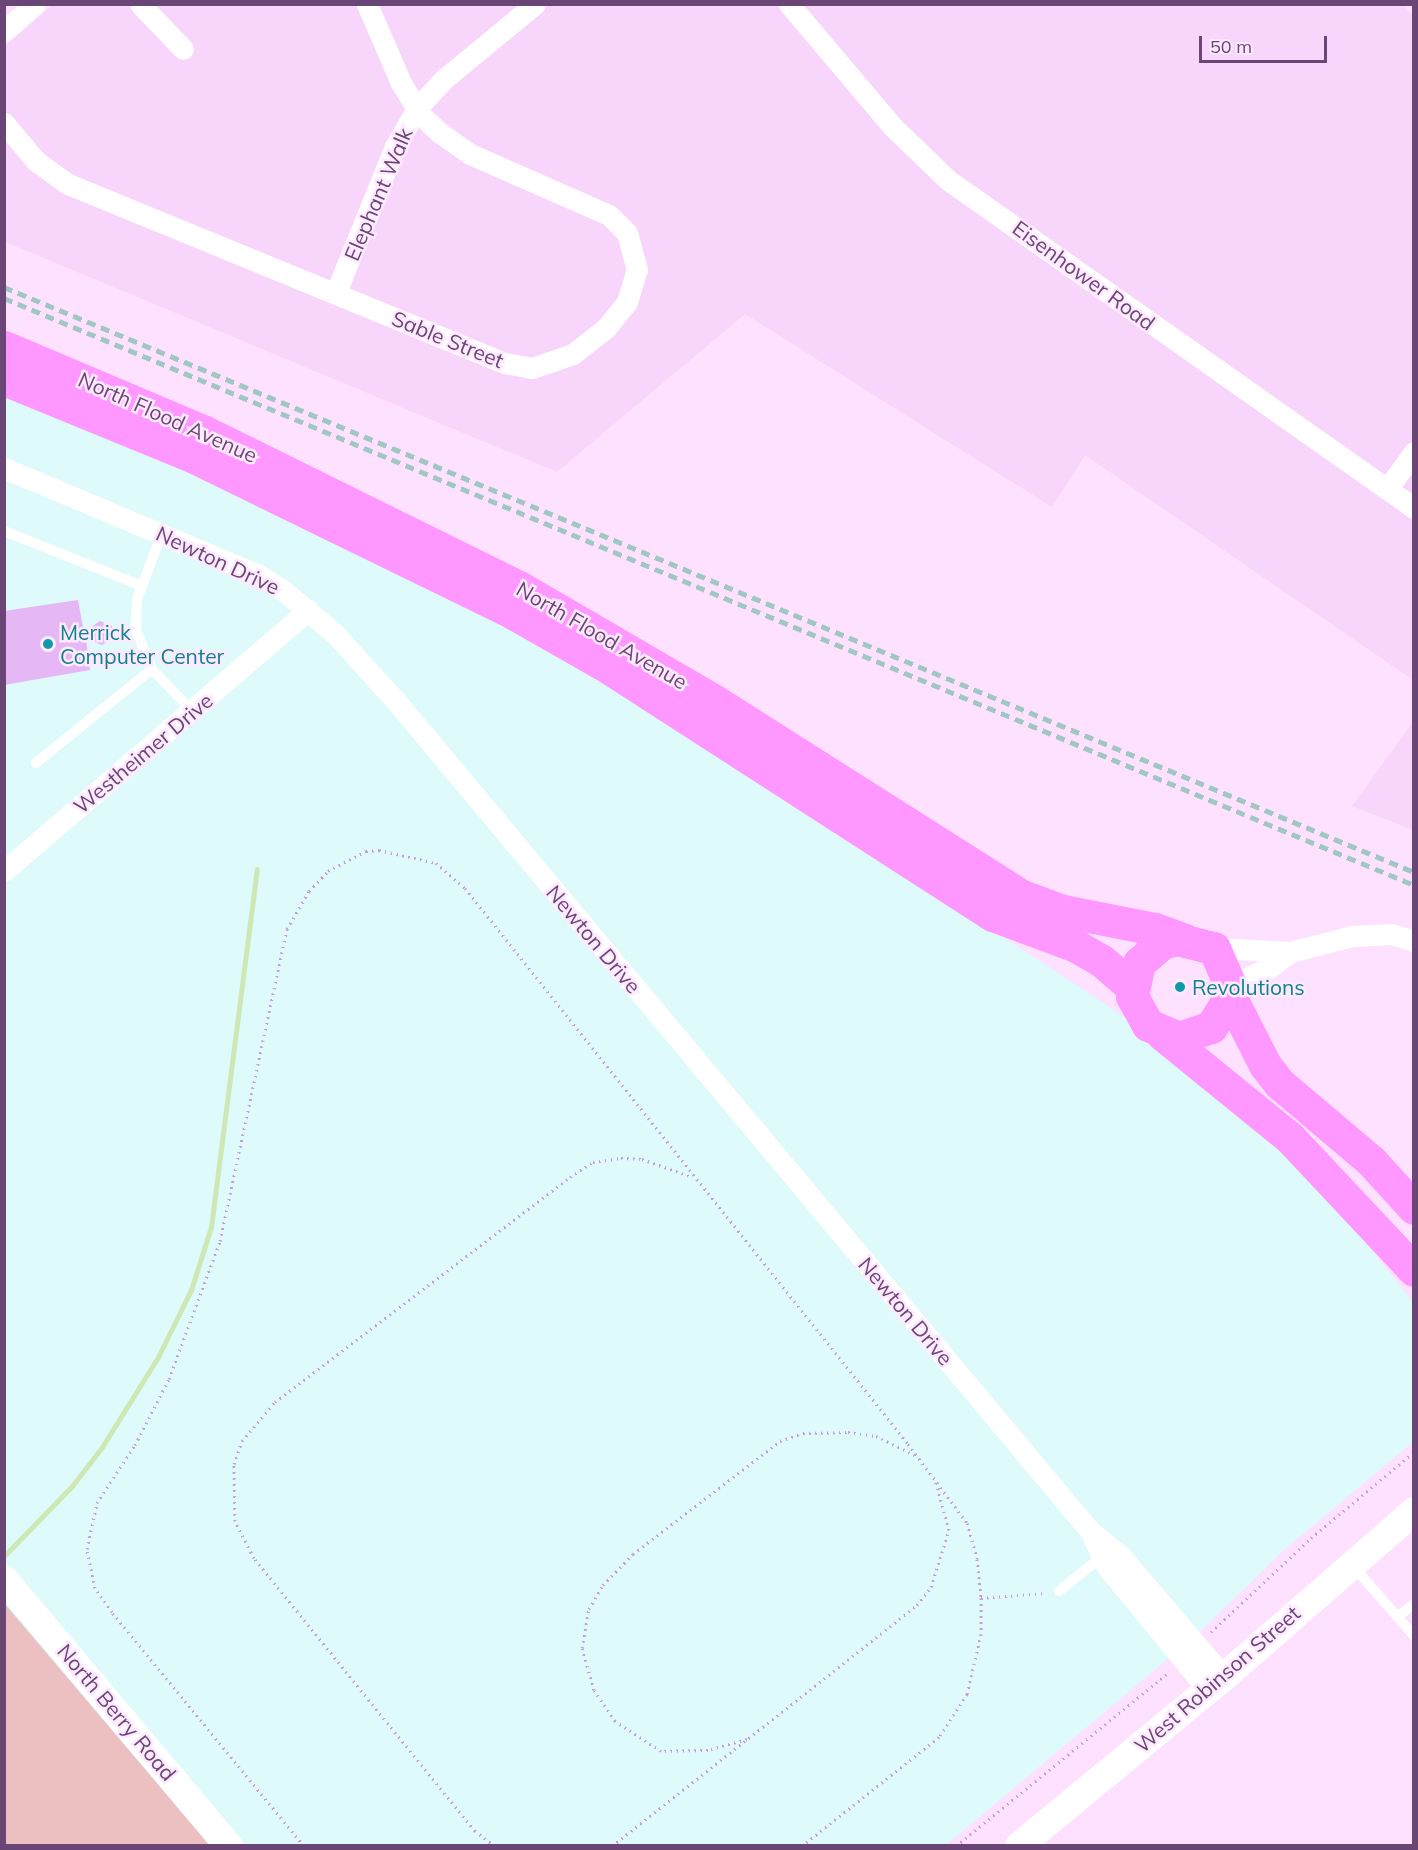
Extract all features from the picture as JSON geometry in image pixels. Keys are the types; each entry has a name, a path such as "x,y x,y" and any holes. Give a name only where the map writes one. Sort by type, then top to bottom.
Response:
{"main road":[{"name":"North Flood Avenue","path":"4,347 246,450 519,587 713,700 1022,896 1063,911 1155,929 1200,944"},
{"name":"North Flood Avenue","path":"4,379 194,457 506,609 613,670 993,915 1076,946 1102,960 1132,987"},
{"path":"1413,1208 1372,1162 1279,1083 1265,1065 1229,990 1200,944 1162,943 1149,951 1139,963 1132,987 1137,1012 1148,1025 1290,1138 1413,1270"},
{"path":"1162,1034 1196,1035 1211,1027 1222,1015 1229,990"},
{"name":"West Robinson Street","path":"1019,1845 1216,1683 1413,1511"},
{"name":"North Berry Road","path":"4,1579 230,1845"}],"street":[{"path":"4,31 35,4"},
{"path":"140,4 183,49"},
{"name":"Sable Street","path":"4,123 36,161 68,184 336,292 504,363 532,368 573,354 606,328 627,302 637,270 633,245 618,223 587,203 455,146 417,108 391,67 367,4"},
{"name":"Elephant Walk","path":"336,292 395,147 417,108 444,79 535,4"},
{"name":"Eisenhower Road","path":"789,4 894,126 948,180 1413,508"},
{"path":"1388,489 1413,452"},
{"name":"Newton Drive","path":"4,468 261,576 308,610 399,705 1216,1683"},
{"name":"Westheimer Drive","path":"4,871 193,712 308,610"},
{"path":"1200,944 1290,952 1353,936 1392,934 1413,941"},
{"path":"1229,990 1269,968 1290,952"}],"lane":[{"path":"4,531 142,586"},
{"path":"162,533 142,586 136,630 152,669 193,712"},
{"path":"36,763 152,669"},
{"path":"1059,1591 1107,1553"},
{"path":"1351,1563 1413,1636"},
{"path":"1397,1617 1413,1604"}],"path":[{"path":"304,1845 95,1588 87,1549 97,1503 135,1445 169,1379 220,1240 284,940 309,891 338,863 366,851 405,853 449,871 483,909 694,1178 919,1457 967,1523 977,1559 981,1598 981,1634 967,1694 948,1726 802,1845"},
{"path":"495,1845 475,1831 249,1551 235,1521 234,1464 242,1441 275,1402 570,1177 593,1162 621,1158 642,1159 694,1178"},
{"path":"747,1739 708,1750 661,1750 615,1721 594,1690 582,1648 589,1609 603,1585 633,1554 780,1441 803,1433 848,1432 876,1436 919,1457"},
{"path":"956,1845 1158,1684 1311,1538 1413,1452"},
{"path":"612,1845 917,1605 931,1587 949,1530 933,1475"},
{"path":"981,1598 1059,1591"}],"shaded area":[{"path":"54,4 1403,5 1414,16 1413,680 1085,455 1052,507 745,314 557,472 5,242 4,47"},
{"path":"4,391 315,526 580,666 902,870 1167,1045 1328,1195 1413,1302 1413,1442 1284,1550 1199,1633 946,1845 5,1845"},
{"path":"1413,722 1413,830 1352,806"},
{"path":"4,1603 150,1775 209,1845 5,1845"}],"building":[{"name":"Merrick Computer Center","path":"78,600 84,632 100,621 112,626 113,638 102,645 86,639 90,670 4,685 4,611"}],"waterway":[{"path":"4,1556 72,1486 102,1447 158,1357 191,1290 211,1227 257,869"}],"railway":[{"path":"4,287 1414,872"},
{"path":"4,298 1414,885"}],"place":[{"name":"Merrick Computer Center","path":"48,644"},
{"name":"Revolutions","path":"1180,987"}]}
